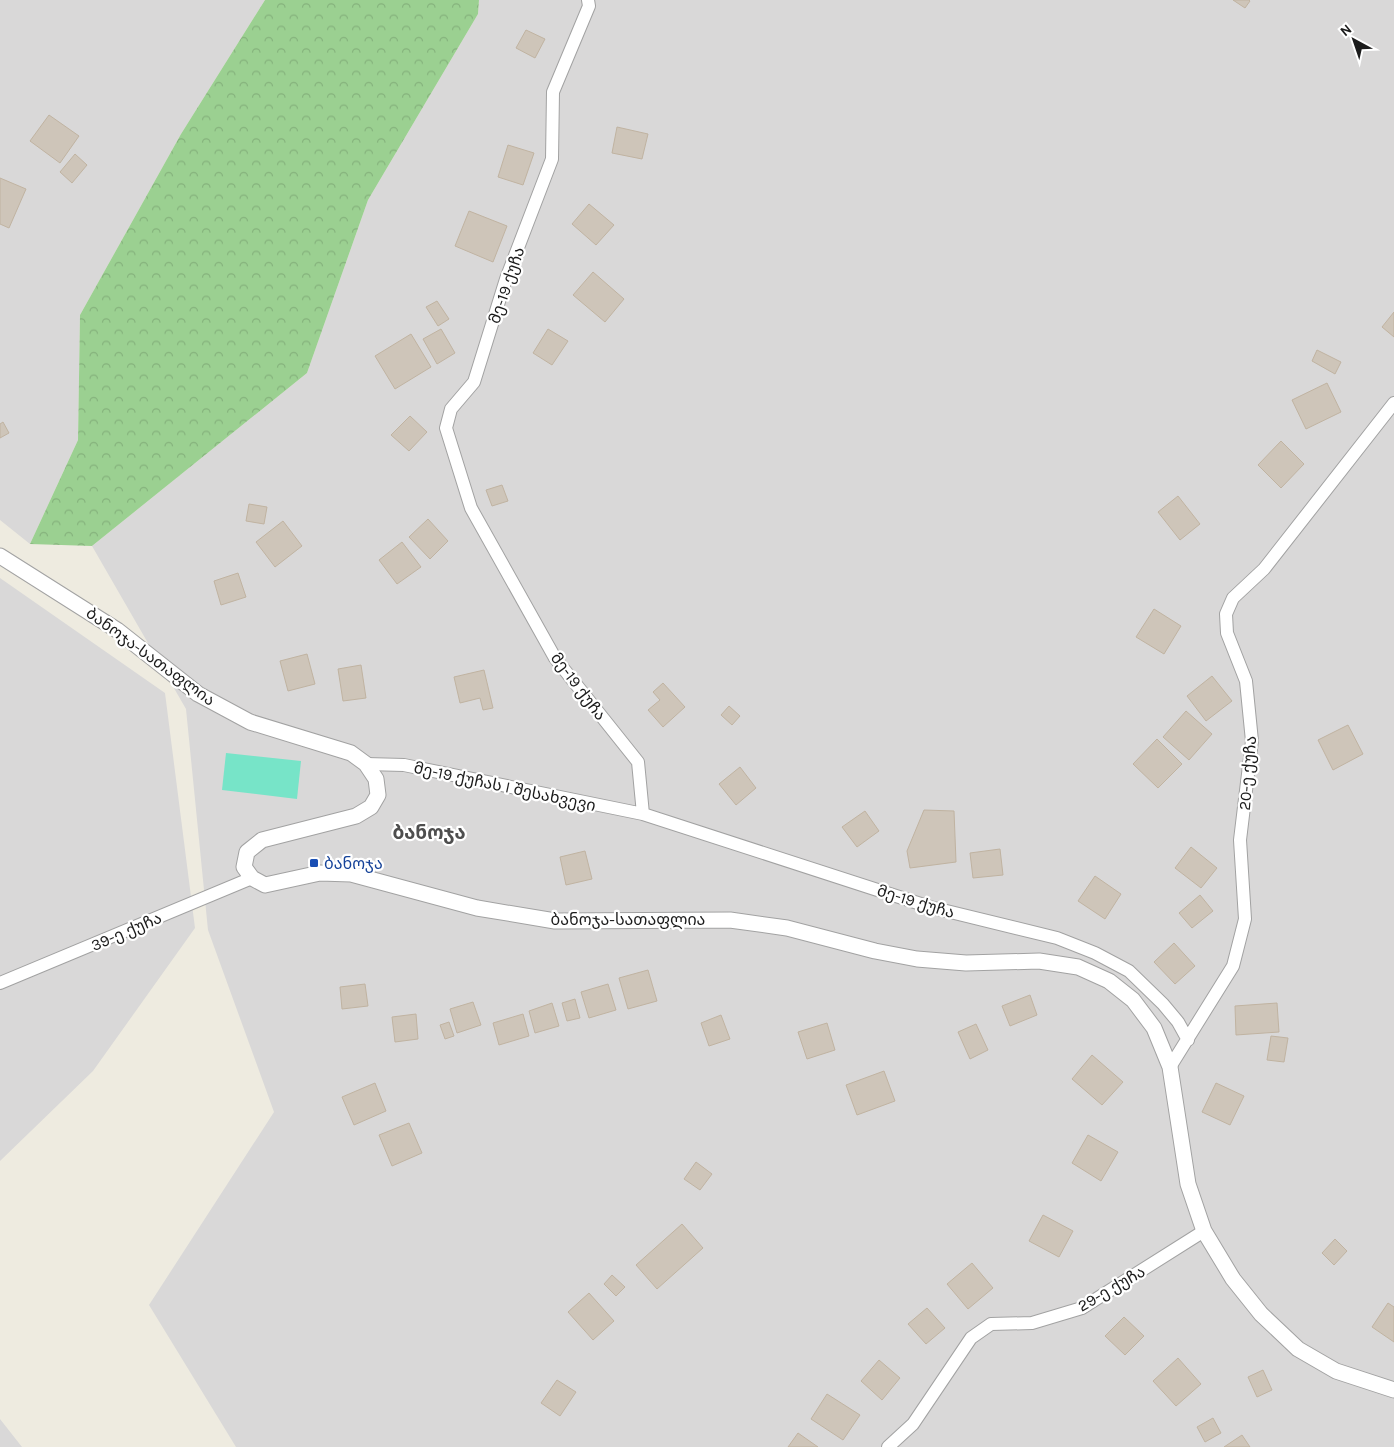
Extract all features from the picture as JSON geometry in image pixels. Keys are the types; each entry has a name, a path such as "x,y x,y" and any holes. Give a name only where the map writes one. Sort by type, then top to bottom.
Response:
{"street":[{"name":"მე-19 ქუჩა","path":"588,0 589,6 553,92 552,159 506,279 474,382 450,409 446,428 471,508 555,658 638,762 643,814 930,907 1057,938 1095,953 1129,971 1163,1004 1178,1022 1188,1040"},
{"name":"20-ე ქუჩა","path":"1170,1067 1233,966 1245,919 1240,840 1252,741 1246,681 1227,633 1226,614 1233,598 1264,570 1394,403"},
{"name":"ბანოჯა-სათაფლია","path":"0,556 117,630 198,694 250,722 350,754 366,764"},
{"name":"მე-19 ქუჩას I შესახვევი","path":"366,764 404,765 643,814"},
{"path":"252,878 244,867 247,852 262,840 356,816 371,807 378,795 376,779 366,764"},
{"name":"ბანოჯა-სათაფლია","path":"252,878 264,885 320,874 351,874 477,908 555,921 730,920 787,928 875,951 917,959 966,963 1040,961 1078,967 1109,981 1133,1000 1154,1028 1170,1067 1188,1184 1204,1231 1233,1279 1260,1314 1298,1348 1336,1371 1394,1390"},
{"name":"39-ე ქუჩა","path":"0,983 252,878"},
{"name":"29-ე ქუჩა","path":"888,1447 913,1424 971,1338 991,1324 1032,1323 1082,1308 1204,1231"}],"shaded area":[{"path":"0,0 265,0 181,134 80,315 78,440 30,544 0,520"},
{"path":"479,0 1394,0 1394,1447 236,1447 149,1305 274,1112 208,930 186,709 92,546 307,373 368,200 478,14"},
{"path":"0,578 165,693 195,928 93,1071 0,1161"},
{"path":"0,1419 22,1447 0,1447"}],"green space":[{"path":"265,0 479,0 478,14 368,200 307,373 92,546 30,544 78,440 80,315 181,134"},
{"path":"226,753 301,761 297,799 222,790"}],"building":[{"path":"1233,0 1249,0 1250,1 1245,8"},
{"path":"526,30 545,39 535,58 516,48"},
{"path":"49,115 79,136 60,163 30,141"},
{"path":"617,127 648,134 642,159 612,153"},
{"path":"508,145 534,153 523,185 498,177"},
{"path":"75,154 87,165 72,183 60,172"},
{"path":"0,178 26,189 9,228 0,224"},
{"path":"589,204 614,225 596,245 572,224"},
{"path":"469,211 507,226 493,262 455,246"},
{"path":"593,272 624,299 605,322 573,295"},
{"path":"437,301 449,319 438,326 426,307"},
{"path":"1394,312 1394,337 1382,327"},
{"path":"441,329 455,353 437,364 423,339"},
{"path":"548,329 568,341 552,365 533,353"},
{"path":"411,334 431,367 395,389 375,356"},
{"path":"1317,350 1341,362 1335,374 1312,361"},
{"path":"1327,383 1341,412 1306,429 1292,400"},
{"path":"410,416 427,432 409,451 391,435"},
{"path":"3,422 9,433 0,438 0,424"},
{"path":"1281,441 1304,464 1281,488 1258,465"},
{"path":"502,485 508,501 492,506 486,490"},
{"path":"1178,496 1200,524 1180,540 1158,512"},
{"path":"249,504 267,507 264,524 246,521"},
{"path":"428,519 448,541 430,559 409,537"},
{"path":"283,521 302,546 275,567 256,542"},
{"path":"402,542 421,567 397,584 379,560"},
{"path":"238,573 246,597 221,605 214,581"},
{"path":"1154,609 1181,626 1164,654 1136,637"},
{"path":"307,654 315,684 288,691 280,661"},
{"path":"361,665 366,698 343,701 338,669"},
{"path":"484,670 493,708 483,710 480,698 460,703 454,677"},
{"path":"1212,676 1232,701 1206,721 1187,696"},
{"path":"663,683 685,707 663,727 648,710 660,700 653,692"},
{"path":"729,706 740,716 732,725 721,715"},
{"path":"1186,711 1212,734 1189,760 1163,737"},
{"path":"1348,725 1363,754 1333,770 1318,740"},
{"path":"1157,739 1182,764 1158,788 1133,764"},
{"path":"740,767 756,788 736,805 719,784"},
{"path":"924,810 954,811 956,862 910,868 907,851"},
{"path":"865,811 879,831 857,847 842,827"},
{"path":"1191,847 1217,868 1201,888 1175,868"},
{"path":"1000,849 1003,875 973,878 970,853"},
{"path":"585,851 592,879 566,885 560,857"},
{"path":"1095,876 1121,894 1105,919 1078,901"},
{"path":"1200,895 1213,911 1192,928 1179,913"},
{"path":"1174,943 1195,966 1175,984 1154,962"},
{"path":"648,970 657,1001 628,1009 619,978"},
{"path":"365,984 368,1006 342,1009 340,987"},
{"path":"608,984 616,1010 589,1018 581,992"},
{"path":"1030,995 1037,1015 1010,1026 1002,1006"},
{"path":"575,999 580,1018 567,1021 562,1003"},
{"path":"473,1002 481,1025 457,1033 450,1009"},
{"path":"552,1003 559,1026 535,1033 529,1011"},
{"path":"1277,1003 1279,1032 1236,1035 1235,1006"},
{"path":"416,1014 418,1039 395,1042 392,1017"},
{"path":"523,1014 529,1036 499,1045 493,1023"},
{"path":"721,1015 730,1039 709,1046 701,1023"},
{"path":"449,1022 454,1036 445,1039 440,1025"},
{"path":"827,1023 835,1050 807,1059 798,1032"},
{"path":"976,1024 988,1050 970,1059 958,1032"},
{"path":"1271,1036 1288,1038 1284,1062 1267,1060"},
{"path":"1092,1055 1123,1082 1102,1105 1072,1079"},
{"path":"884,1071 895,1101 857,1115 846,1085"},
{"path":"375,1083 386,1111 354,1125 342,1097"},
{"path":"1216,1083 1244,1096 1230,1125 1202,1112"},
{"path":"409,1123 422,1153 392,1166 379,1135"},
{"path":"1088,1135 1118,1152 1101,1181 1072,1163"},
{"path":"696,1162 712,1174 700,1190 684,1179"},
{"path":"1043,1215 1073,1231 1059,1257 1029,1241"},
{"path":"682,1224 703,1248 657,1289 636,1265"},
{"path":"1335,1239 1347,1251 1334,1265 1322,1253"},
{"path":"972,1263 993,1288 968,1309 947,1284"},
{"path":"612,1275 625,1287 616,1296 604,1284"},
{"path":"589,1293 614,1321 593,1340 568,1312"},
{"path":"1388,1303 1394,1307 1394,1342 1372,1327"},
{"path":"927,1308 945,1328 926,1344 908,1324"},
{"path":"1124,1317 1144,1336 1125,1355 1105,1336"},
{"path":"1178,1358 1201,1384 1176,1406 1153,1381"},
{"path":"879,1360 900,1378 882,1400 861,1381"},
{"path":"1263,1370 1272,1390 1257,1397 1248,1377"},
{"path":"557,1380 576,1392 560,1416 541,1403"},
{"path":"827,1394 860,1415 843,1440 811,1419"},
{"path":"1213,1418 1221,1433 1205,1442 1197,1427"},
{"path":"798,1433 818,1447 788,1447"},
{"path":"1242,1435 1250,1447 1224,1447"}],"place":[{"name":"ბანოჯა","path":"314,863"}],"district":[{"name":"ბანოჯა","path":"429,832"}]}
